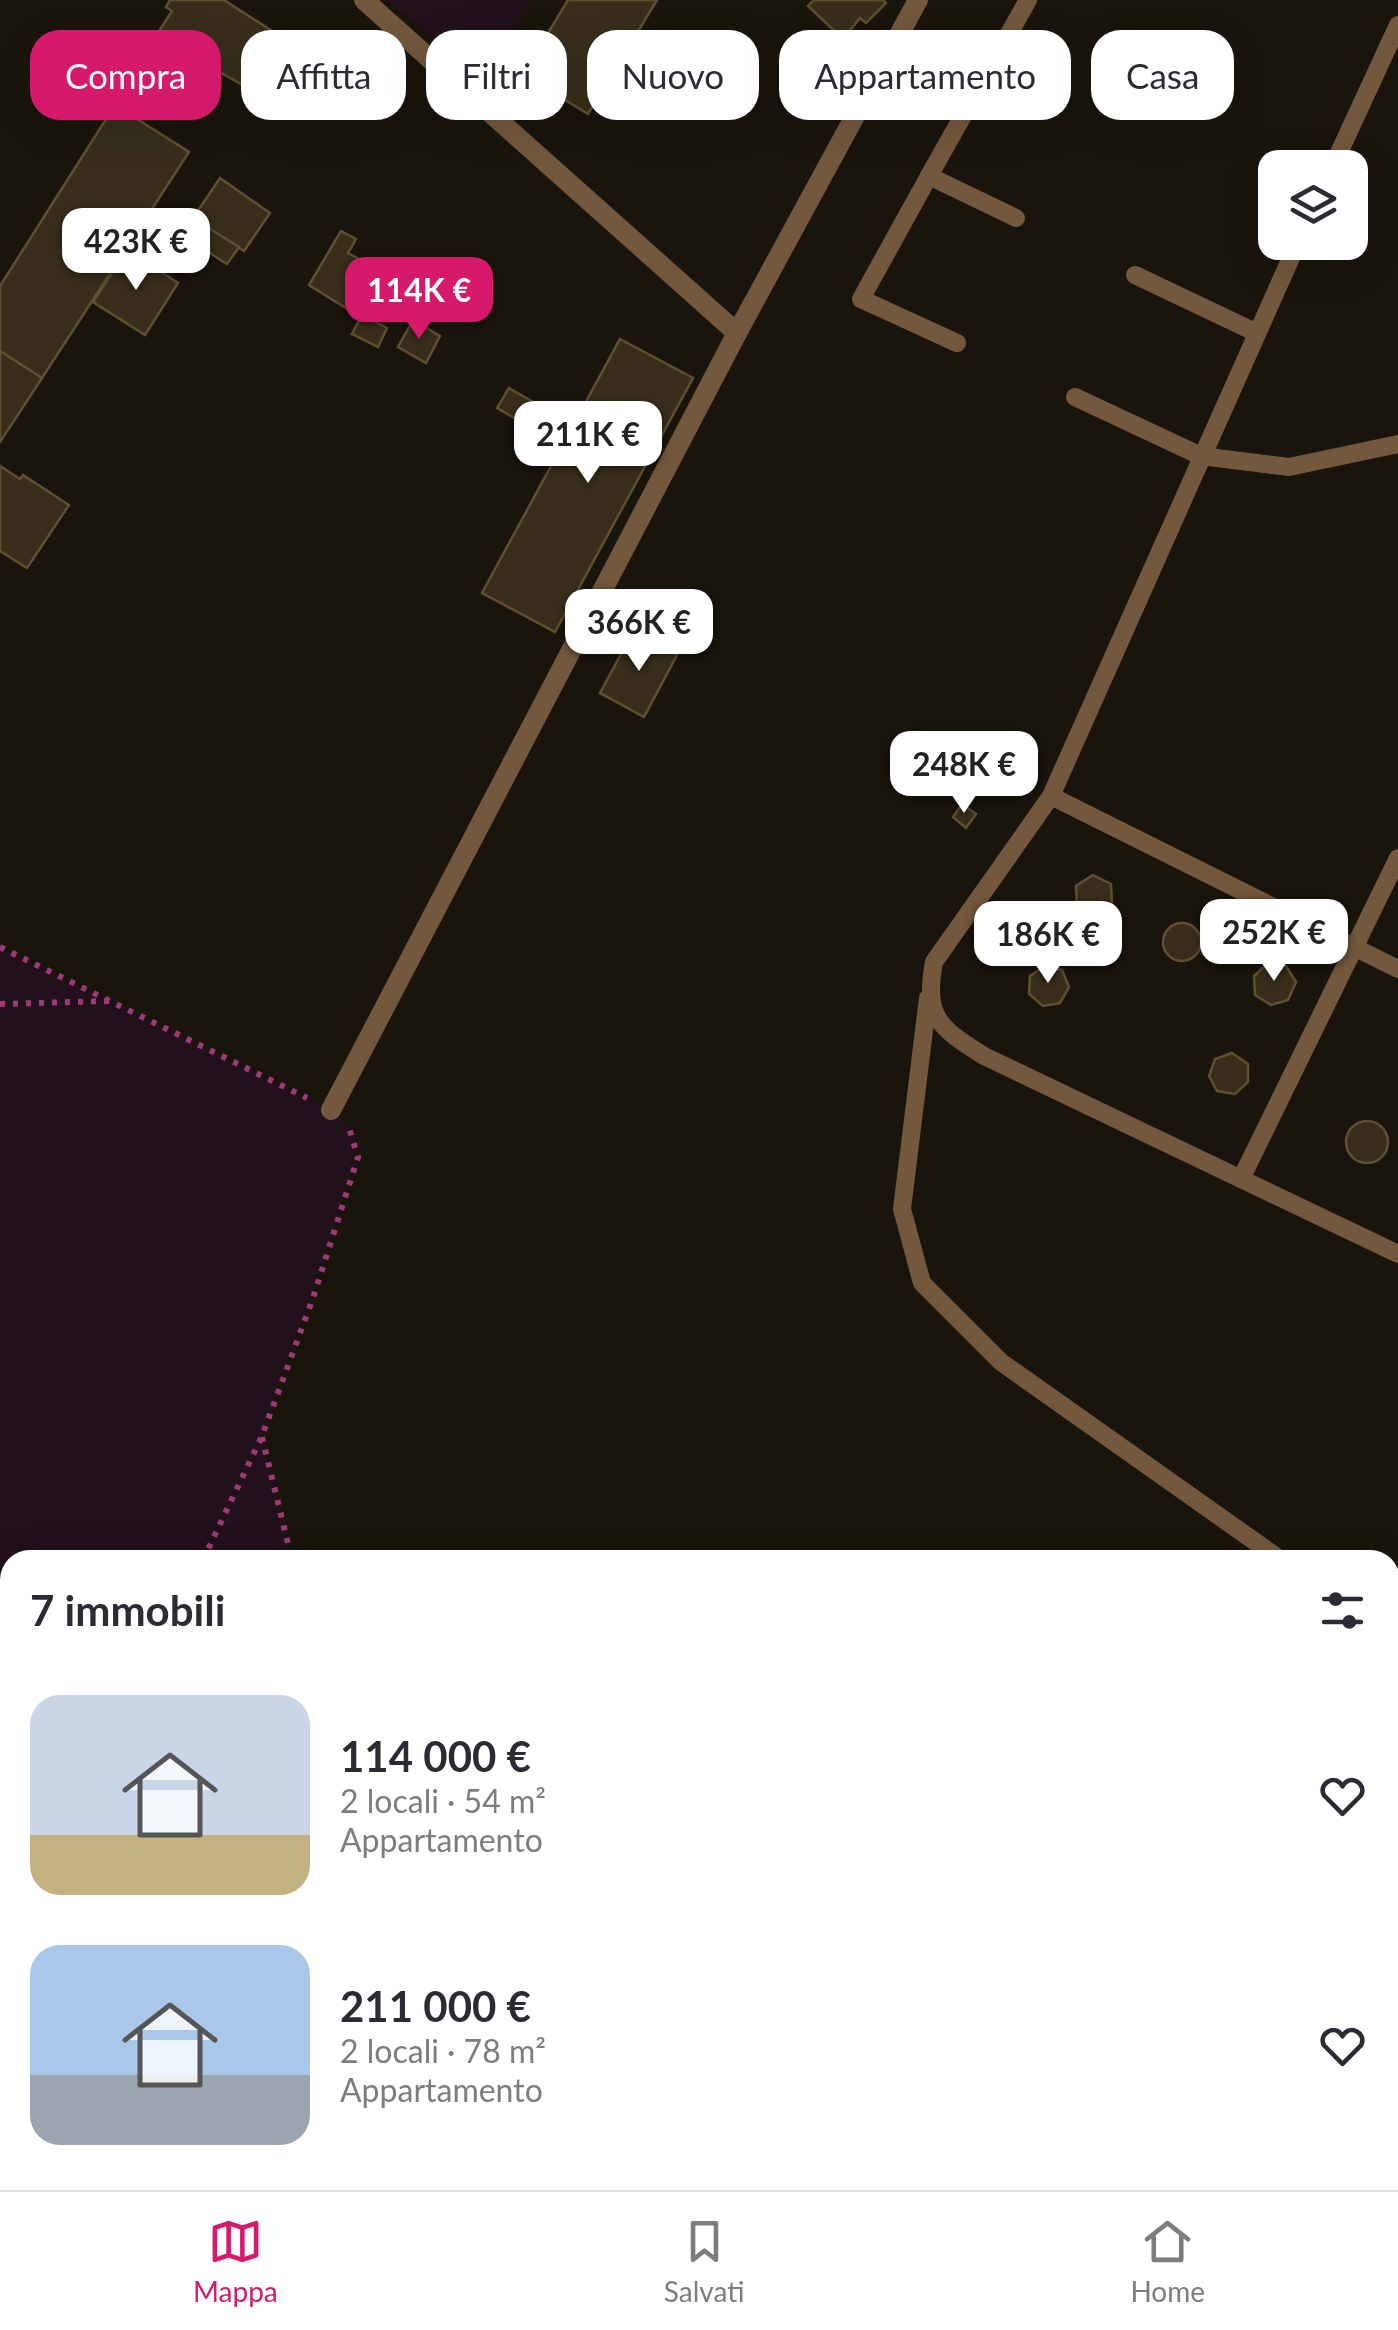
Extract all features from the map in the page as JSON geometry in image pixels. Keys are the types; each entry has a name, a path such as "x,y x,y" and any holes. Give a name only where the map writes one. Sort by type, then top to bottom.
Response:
{"street":[{"path":"364,0 738,333"},
{"path":"331,1110 738,333 918,0"}],"lane":[{"path":"957,343 861,299 1028,0"},
{"path":"1340,150 1398,25"},
{"path":"930,176 1016,218"},
{"path":"1267,1550 1001,1362 922,1282 902,1209 934,962 1051,796 1290,260"},
{"path":"1135,275 1257,333"},
{"path":"1074,397 1201,456 1289,467 1398,444"},
{"path":"1051,796 1398,969"},
{"path":"1242,1179 1398,858"},
{"path":"928,993 945,1032 984,1056 1398,1254"}],"path":[{"path":"0,947 331,1110 353,1132 358,1157 313,1298 262,1436 208,1550"},
{"path":"0,1004 110,1001"},
{"path":"262,1436 290,1550"}],"shaded area":[{"path":"387,0 532,0 512,30 426,33"},
{"path":"0,947 331,1110 353,1132 358,1157 262,1436 290,1550 0,1550"}],"building":[{"path":"170,0 224,0 270,30 241,30 241,84 221,73 221,30 160,30 172,11 166,7"},
{"path":"568,0 657,0 639,30 587,30 587,113 567,101 567,30 550,30"},
{"path":"814,0 886,3 866,23 860,18 850,30 833,30 808,6"},
{"path":"105,120 139,120 189,152 42,378 0,351 0,286"},
{"path":"220,178 270,213 244,251 193,218"},
{"path":"185,213 239,247 227,264 174,230"},
{"path":"341,231 356,239 348,253 372,266 349,310 309,285"},
{"path":"127,250 178,283 145,335 93,302"},
{"path":"362,315 387,328 378,347 352,334"},
{"path":"413,320 440,336 426,363 398,347"},
{"path":"620,339 693,378 555,632 482,593"},
{"path":"0,351 42,378 0,442"},
{"path":"509,388 545,409 535,430 497,408"},
{"path":"0,466 20,479 23,475 69,505 27,568 0,551"},
{"path":"633,632 677,655 644,717 600,693"},
{"path":"962,804 976,814 966,828 953,817"},
{"path":"1093,875 1111,884 1112,904 1095,915 1077,906 1076,886"},
{"path":"1182,923 1195,929 1201,942 1195,955 1182,961 1169,955 1163,942 1169,929"},
{"path":"1268,963 1286,966 1296,982 1288,1000 1271,1005 1255,995 1254,976"},
{"path":"1045,966 1062,970 1069,987 1060,1003 1043,1006 1029,994 1030,976"},
{"path":"1232,1053 1248,1064 1248,1082 1235,1094 1217,1091 1209,1076 1215,1059"},
{"path":"1367,1121 1382,1127 1388,1142 1382,1157 1367,1163 1352,1157 1346,1142 1352,1127"}]}
